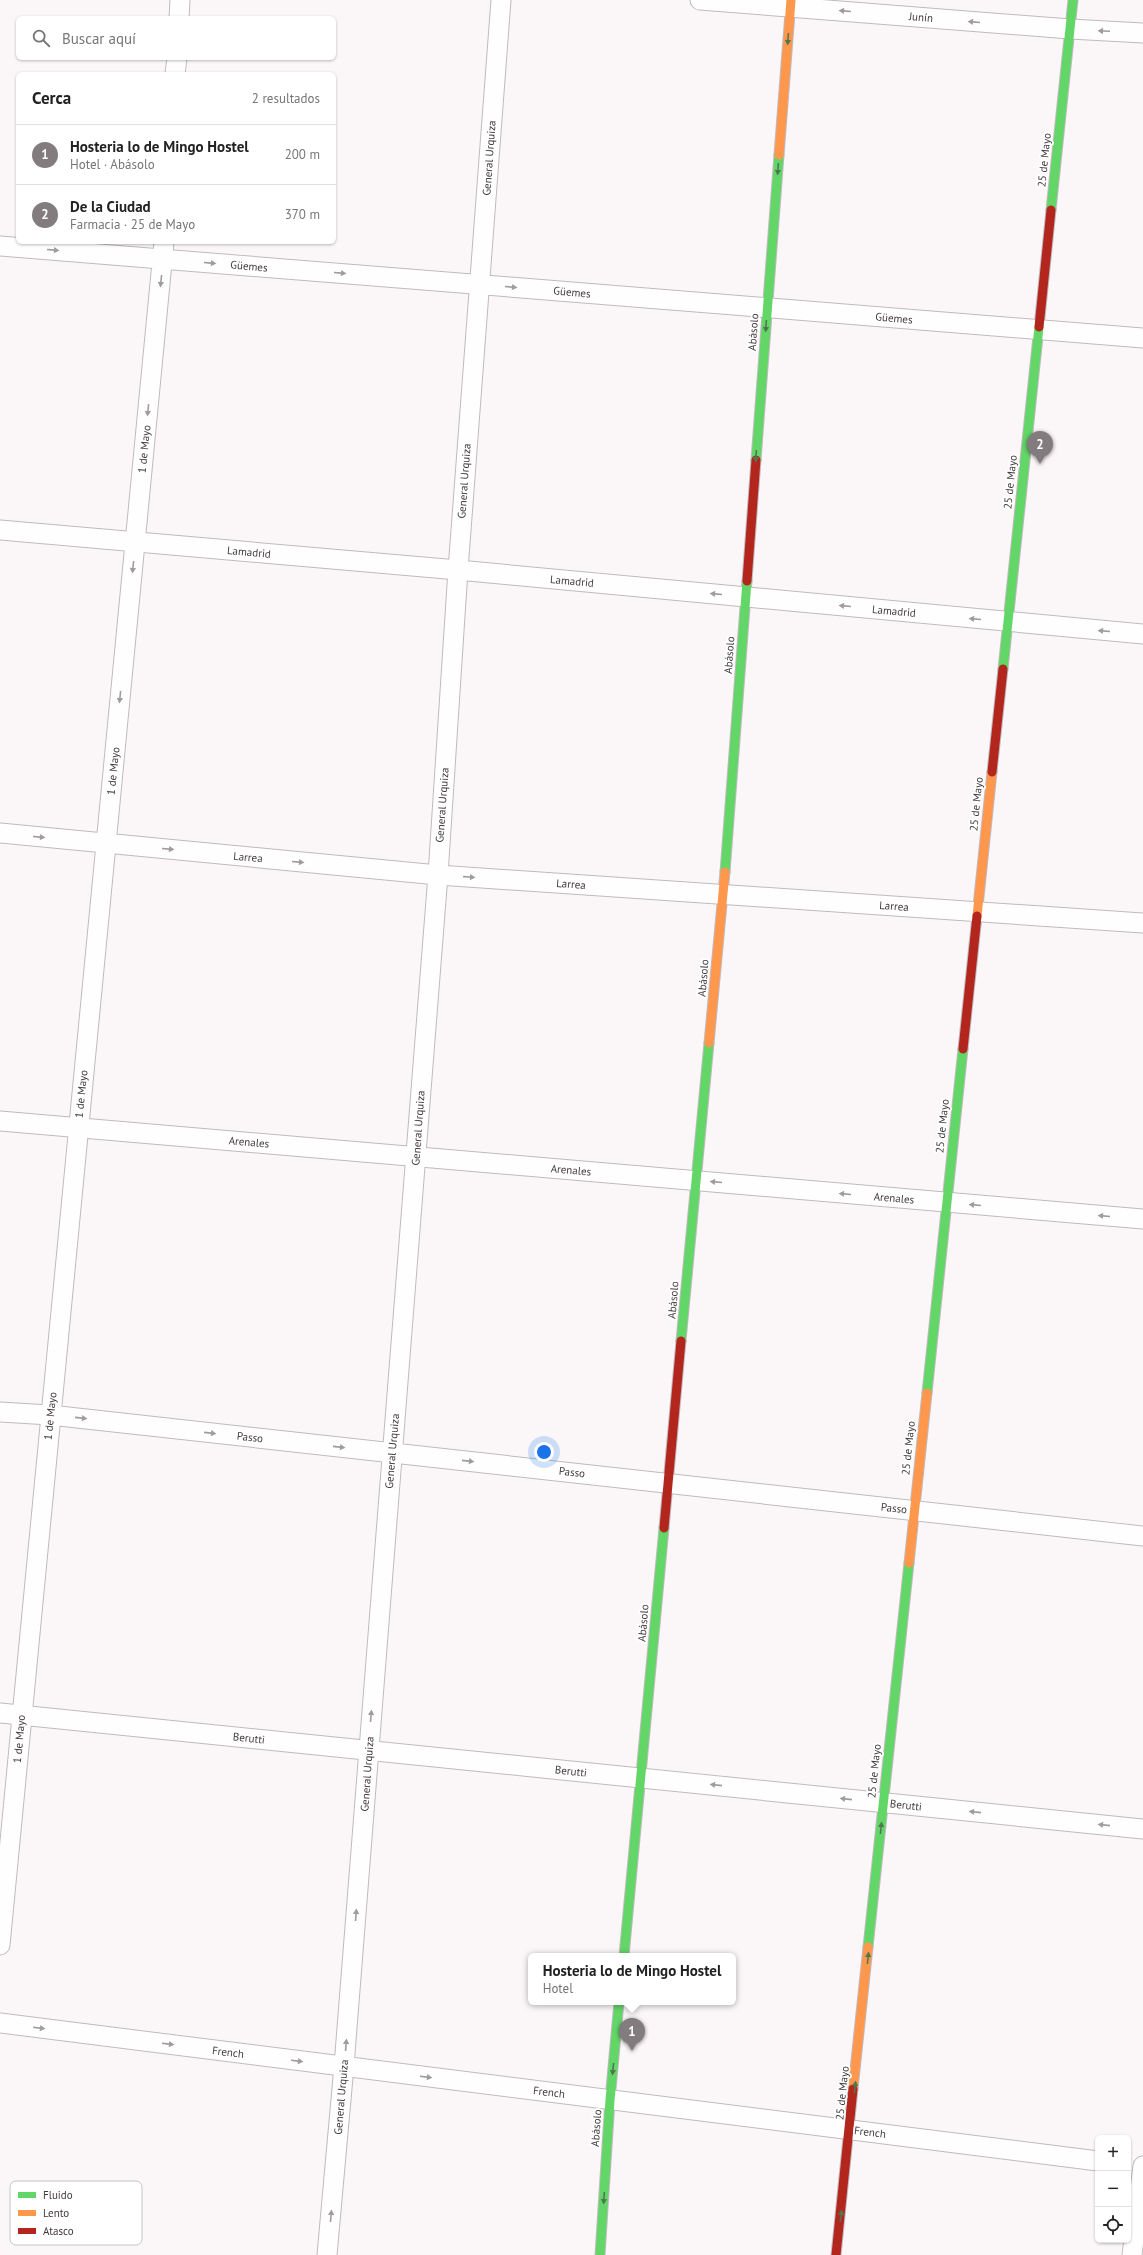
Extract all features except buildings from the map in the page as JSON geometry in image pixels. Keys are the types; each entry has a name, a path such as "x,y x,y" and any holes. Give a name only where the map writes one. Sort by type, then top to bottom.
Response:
{"street":[{"path":"179,16 180,0"},
{"name":"General Urquiza","path":"327,2255 344,2066 438,875 458,570 500,0"},
{"name":"Junín","path":"700,0 790,4 1070,29 1143,33"},
{"name":"25 de Mayo","path":"836,2255 1073,0"},
{"name":"Abásolo","path":"624,1953 723,894 790,4"},
{"path":"175,72 176,60"},
{"name":"Güemes","path":"0,246 163,250 479,284 1143,338"},
{"name":"1 de Mayo","path":"0,1945 163,250"},
{"name":"Lamadrid","path":"0,530 458,570 1143,634"},
{"name":"Larrea","path":"0,833 438,875 1143,923"},
{"name":"Arenales","path":"0,1121 1143,1219"},
{"name":"Passo","path":"0,1412 50,1415 1143,1536"},
{"name":"Berutti","path":"0,1713 1143,1828"},
{"name":"Abásolo","path":"600,2255 610,2100 619,2005"},
{"name":"French","path":"0,2023 1095,2161"},
{"path":"1131,2165 1143,2166 1132,2255"}],"traffic: fast":[{"path":"1051,210 1073,0"},
{"path":"756,460 779,155"},
{"path":"1003,669 1039,327"},
{"path":"725,872 747,581"},
{"path":"681,1341 709,1043"},
{"path":"927,1393 963,1049"},
{"path":"624,1953 664,1528"},
{"path":"868,1947 909,1563"},
{"path":"600,2255 610,2100 619,2005"}],"traffic: slow":[{"path":"779,155 791,0"},
{"path":"977,916 992,772"},
{"path":"709,1043 725,872"},
{"path":"909,1563 927,1393"},
{"path":"853,2089 868,1947"}],"traffic: jam":[{"path":"1039,327 1051,210"},
{"path":"747,581 756,460"},
{"path":"992,772 1003,669"},
{"path":"963,1049 977,916"},
{"path":"664,1528 681,1341"},
{"path":"836,2255 853,2089"}],"place":[{"name":"De la Ciudad","path":"1040,464"},
{"name":"Hosteria lo de Mingo Hostel","path":"632,2051"}]}
